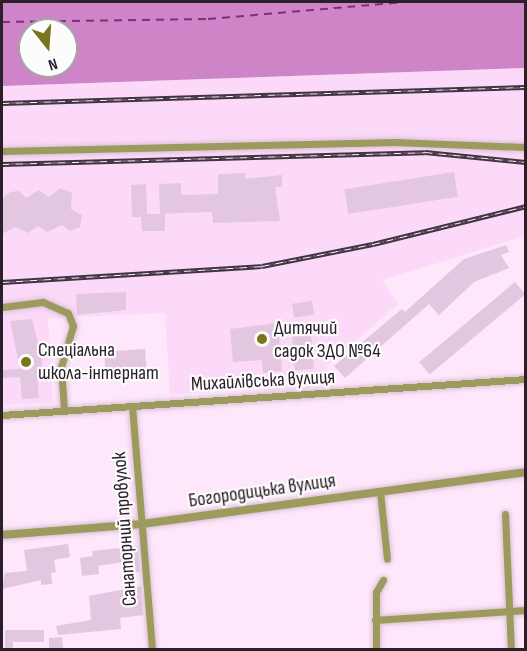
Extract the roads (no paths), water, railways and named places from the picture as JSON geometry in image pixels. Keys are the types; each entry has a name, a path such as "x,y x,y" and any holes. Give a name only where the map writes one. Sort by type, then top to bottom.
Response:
{"street":[{"path":"2,151 395,141 525,147"},
{"path":"2,307 43,302 68,313 73,326 61,367 64,410"},
{"name":"Михайлівська вулиця","path":"2,415 525,379"},
{"name":"Санаторний провулок","path":"132,406 152,650"},
{"name":"Богородицька вулиця","path":"2,536 142,524 525,472"},
{"path":"380,492 387,559"},
{"path":"506,514 511,650"},
{"path":"376,650 376,592 383,580"},
{"path":"375,620 525,610"}],"railway":[{"path":"2,103 526,87"},
{"path":"2,164 425,152 526,162"},
{"path":"2,282 262,266 373,244 526,206"}],"place":[{"name":"Дитячий садок ЗДО №64","path":"262,339"},
{"name":"Спеціальна школа-інтернат","path":"26,362"}]}
